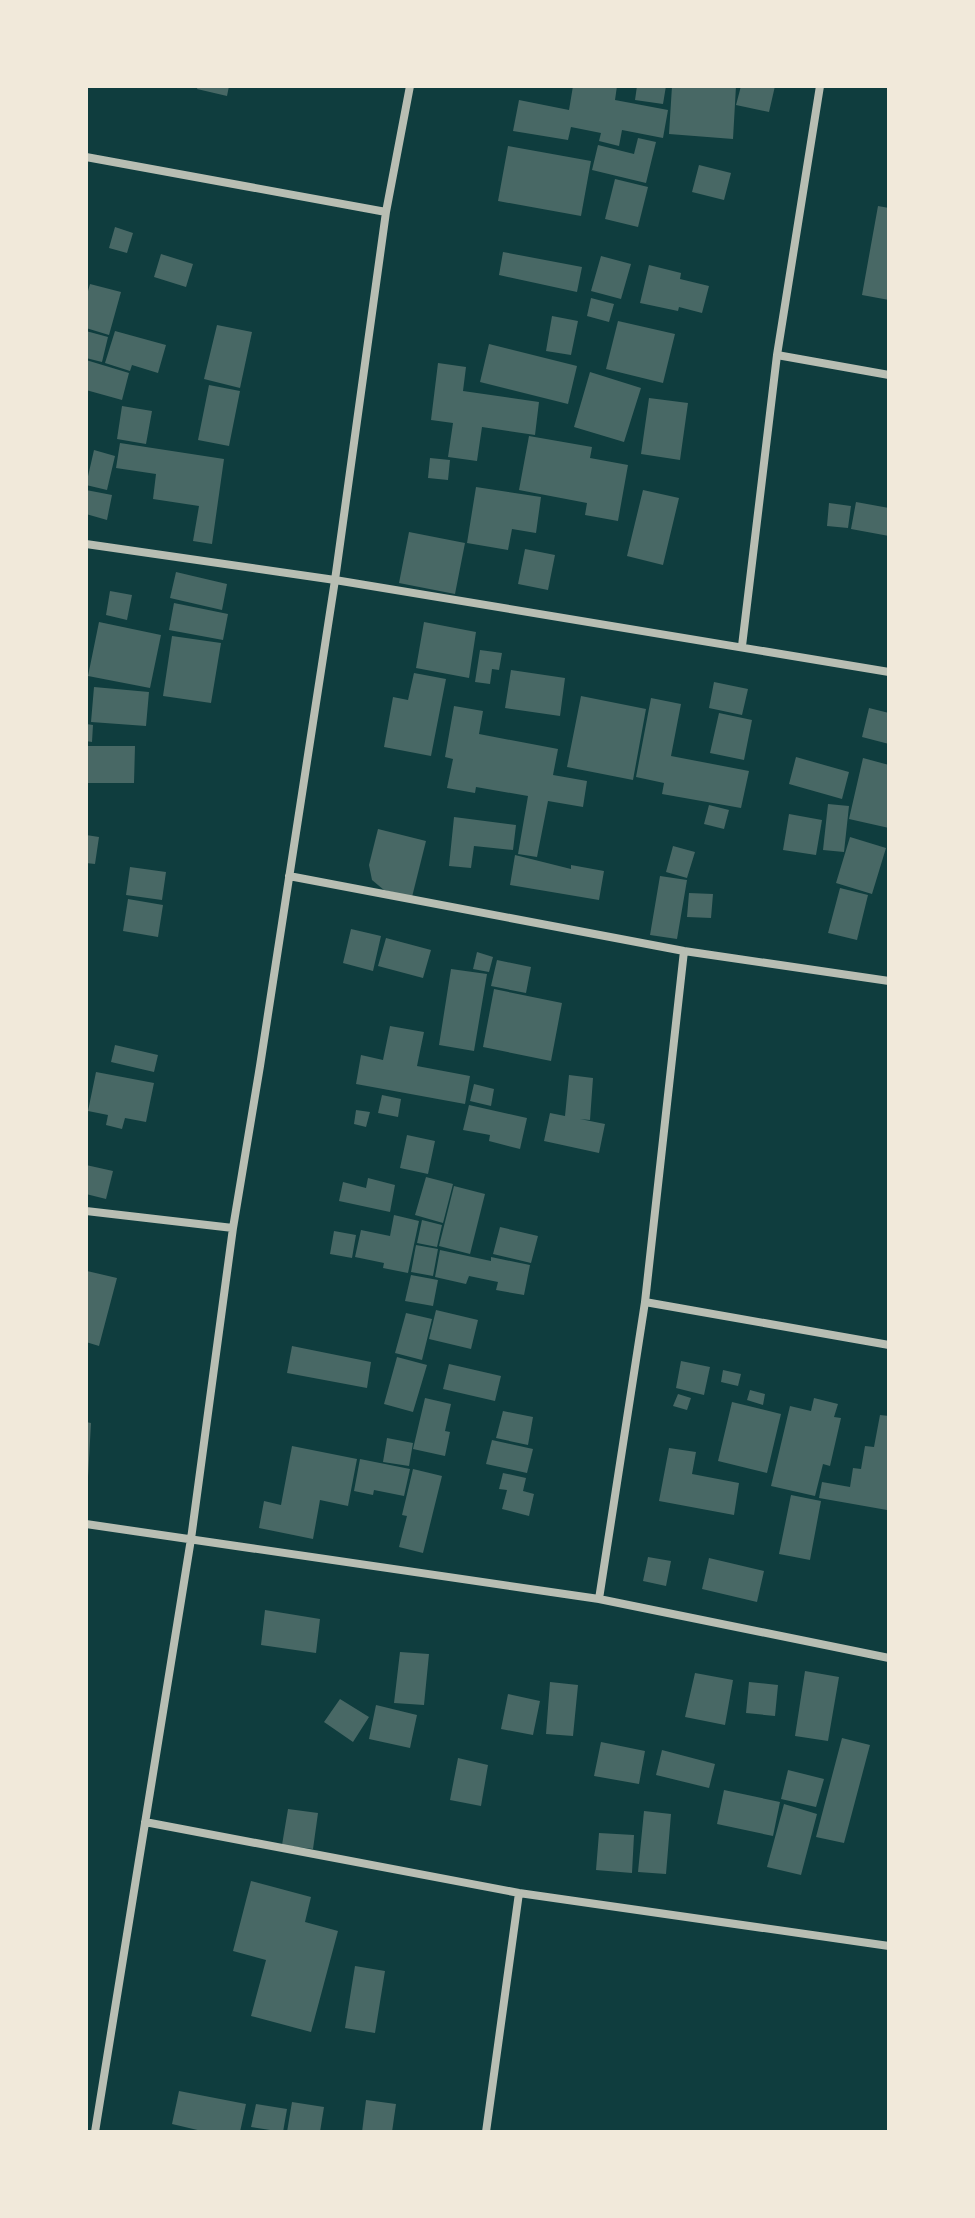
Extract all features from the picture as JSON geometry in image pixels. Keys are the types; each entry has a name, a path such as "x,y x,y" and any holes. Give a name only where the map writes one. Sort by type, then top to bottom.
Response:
{"street":[{"path":"95,2132 191,1539 233,1228 335,580 386,212 410,86"},
{"path":"742,646 777,355 820,86"},
{"path":"86,157 386,212"},
{"path":"777,355 889,375"},
{"path":"86,544 335,580 889,672"},
{"path":"289,876 684,951 889,981"},
{"path":"599,1599 645,1302 684,951"},
{"path":"86,1211 233,1228"},
{"path":"645,1302 889,1345"},
{"path":"86,1524 599,1599 889,1658"},
{"path":"145,1822 519,1893 889,1946"},
{"path":"486,2132 519,1893"}],"building":[{"path":"198,86 229,86 227,96 197,89"},
{"path":"573,86 617,86 615,100 668,110 663,138 622,130 619,146 599,141 601,133 571,127 568,140 513,131 519,100 569,110"},
{"path":"637,86 666,86 663,104 635,100"},
{"path":"672,86 736,86 733,139 669,134"},
{"path":"741,86 775,86 769,112 736,105"},
{"path":"638,138 656,142 646,183 592,170 598,145 634,154"},
{"path":"508,146 591,161 581,216 498,201"},
{"path":"699,165 731,173 724,200 692,192"},
{"path":"615,179 648,187 638,227 605,219"},
{"path":"878,206 889,208 889,300 862,295"},
{"path":"115,227 133,233 127,253 109,248"},
{"path":"503,252 582,267 577,292 499,275"},
{"path":"161,254 193,264 186,287 154,277"},
{"path":"601,256 631,264 621,299 591,291"},
{"path":"649,265 681,273 680,279 709,286 702,313 640,303"},
{"path":"90,284 121,292 109,335 86,328 86,298"},
{"path":"591,298 614,304 609,322 587,316"},
{"path":"552,316 578,321 571,355 546,351"},
{"path":"618,321 675,334 663,383 606,369"},
{"path":"217,325 252,332 240,388 204,379"},
{"path":"86,331 108,337 102,362 86,358"},
{"path":"115,331 166,345 158,373 132,365 130,371 105,363"},
{"path":"489,344 577,366 568,404 480,382"},
{"path":"86,360 129,373 122,400 86,390"},
{"path":"438,363 466,367 463,391 539,402 535,435 482,427 477,461 448,457 453,423 431,420"},
{"path":"590,372 641,388 624,442 574,427"},
{"path":"209,385 240,391 229,446 198,440"},
{"path":"649,398 688,403 680,460 641,454"},
{"path":"122,406 152,411 146,444 117,439"},
{"path":"529,436 592,447 590,458 628,465 618,521 585,515 587,503 519,490"},
{"path":"120,443 224,459 212,544 193,541 199,506 153,499 156,474 116,468"},
{"path":"94,450 115,456 107,490 86,485"},
{"path":"430,458 450,460 448,480 428,478"},
{"path":"476,487 541,497 536,533 512,529 508,550 467,543"},
{"path":"86,490 112,495 107,520 86,514"},
{"path":"643,490 679,498 663,565 627,556"},
{"path":"856,502 889,508 889,536 851,529"},
{"path":"829,503 851,506 848,528 827,526"},
{"path":"409,532 465,543 455,594 399,583"},
{"path":"525,549 555,555 548,590 518,584"},
{"path":"176,572 227,584 222,610 170,598"},
{"path":"110,591 132,595 127,620 106,615"},
{"path":"174,603 228,614 223,640 169,630"},
{"path":"99,622 161,635 150,688 88,676"},
{"path":"424,622 476,632 469,678 416,668"},
{"path":"172,636 221,643 211,703 163,696"},
{"path":"480,650 502,653 499,670 492,669 490,684 475,682"},
{"path":"511,670 565,678 560,716 505,708"},
{"path":"414,673 446,679 431,756 384,747 393,697 408,700"},
{"path":"714,682 748,689 742,715 709,708"},
{"path":"94,687 149,692 146,726 91,722"},
{"path":"581,696 646,709 633,780 567,767"},
{"path":"651,698 681,704 671,756 749,771 741,808 662,794 664,783 636,777"},
{"path":"454,706 483,711 479,734 558,749 553,775 587,781 583,807 548,801 537,857 518,854 528,796 476,787 475,793 447,788 453,759 445,757"},
{"path":"869,708 889,713 889,744 862,737"},
{"path":"719,713 752,720 744,760 710,753"},
{"path":"86,724 93,725 92,742 86,741"},
{"path":"86,746 135,746 134,783 86,783"},
{"path":"796,757 849,772 842,799 789,784"},
{"path":"863,758 889,765 889,828 849,819"},
{"path":"828,804 849,806 844,852 823,850"},
{"path":"709,805 729,810 724,829 704,824"},
{"path":"789,814 822,820 816,855 783,850"},
{"path":"454,817 516,825 513,850 474,846 471,868 449,866"},
{"path":"378,829 426,841 412,897 384,890 372,880 369,865"},
{"path":"86,835 99,837 95,864 86,863"},
{"path":"850,837 886,848 872,894 836,883"},
{"path":"673,846 695,852 687,878 666,872"},
{"path":"515,855 571,869 571,865 604,871 599,900 510,885"},
{"path":"130,867 166,872 162,900 126,895"},
{"path":"660,876 687,880 677,939 650,935"},
{"path":"840,888 868,895 857,940 828,933"},
{"path":"689,893 713,894 711,918 687,917"},
{"path":"128,899 163,905 158,937 123,931"},
{"path":"351,929 381,936 373,971 343,963"},
{"path":"386,938 431,950 423,978 378,966"},
{"path":"477,952 493,957 489,972 473,969"},
{"path":"497,960 531,967 526,993 491,986"},
{"path":"451,969 487,974 474,1051 439,1045"},
{"path":"494,989 562,1003 551,1061 483,1047"},
{"path":"390,1026 424,1032 417,1066 470,1076 465,1104 356,1084 361,1055 383,1060"},
{"path":"115,1045 158,1055 154,1072 111,1062"},
{"path":"96,1072 154,1083 146,1122 125,1118 122,1129 106,1125 108,1115 88,1111"},
{"path":"569,1075 593,1078 590,1120 580,1119 605,1124 599,1153 544,1141 550,1113 565,1116"},
{"path":"474,1084 494,1089 491,1106 470,1101"},
{"path":"382,1095 401,1099 398,1117 378,1113"},
{"path":"469,1105 527,1118 520,1149 489,1141 490,1135 463,1130"},
{"path":"356,1110 370,1112 366,1127 354,1124"},
{"path":"407,1135 435,1141 428,1174 400,1168"},
{"path":"86,1165 113,1171 106,1199 86,1194"},
{"path":"426,1177 453,1184 443,1223 415,1215"},
{"path":"368,1178 395,1185 390,1212 339,1201 343,1182 366,1188"},
{"path":"454,1186 485,1194 470,1254 439,1246"},
{"path":"394,1215 419,1221 408,1273 383,1268 384,1263 355,1257 361,1230 390,1236"},
{"path":"422,1220 442,1225 437,1247 417,1243"},
{"path":"500,1227 538,1236 531,1263 493,1254"},
{"path":"334,1231 356,1235 352,1258 330,1254"},
{"path":"416,1245 438,1249 433,1276 411,1272"},
{"path":"440,1250 491,1261 491,1257 530,1265 524,1295 496,1290 498,1282 469,1276 466,1284 435,1277"},
{"path":"87,1271 117,1278 99,1346 86,1342"},
{"path":"411,1275 438,1280 433,1306 405,1301"},
{"path":"436,1310 478,1320 471,1349 429,1339"},
{"path":"406,1313 432,1319 422,1360 395,1353"},
{"path":"292,1346 371,1362 367,1388 287,1373"},
{"path":"397,1357 427,1365 413,1412 384,1404"},
{"path":"681,1361 710,1367 704,1395 676,1388"},
{"path":"449,1364 501,1376 495,1401 443,1389"},
{"path":"723,1370 741,1374 738,1386 721,1382"},
{"path":"750,1390 765,1394 763,1405 747,1400"},
{"path":"678,1394 691,1398 687,1410 673,1406"},
{"path":"425,1398 451,1404 445,1431 450,1432 445,1456 413,1449"},
{"path":"814,1398 838,1404 834,1417 841,1418 830,1466 823,1464 815,1496 771,1486 790,1406 811,1411"},
{"path":"732,1402 781,1414 767,1473 718,1461"},
{"path":"503,1411 533,1417 528,1445 496,1438"},
{"path":"880,1415 889,1416 887,1510 819,1498 822,1482 850,1487 853,1468 861,1469 865,1446 874,1447"},
{"path":"86,1422 91,1423 88,1477 86,1477"},
{"path":"387,1438 413,1443 409,1466 383,1462"},
{"path":"492,1440 533,1449 527,1473 486,1464"},
{"path":"292,1446 357,1459 348,1506 320,1500 313,1539 259,1528 264,1501 281,1505"},
{"path":"669,1448 696,1452 692,1474 739,1483 734,1515 659,1501"},
{"path":"360,1459 410,1469 404,1496 374,1490 373,1495 354,1491"},
{"path":"413,1469 442,1476 423,1553 399,1547 407,1516 402,1515"},
{"path":"503,1473 526,1478 523,1491 534,1494 529,1516 502,1509 507,1490 499,1489"},
{"path":"791,1495 821,1501 810,1560 779,1554"},
{"path":"648,1557 671,1561 666,1586 643,1581"},
{"path":"709,1558 764,1571 757,1602 702,1589"},
{"path":"265,1610 320,1619 316,1653 261,1645"},
{"path":"400,1652 429,1654 424,1705 394,1703"},
{"path":"805,1671 839,1677 828,1741 795,1736"},
{"path":"695,1673 733,1680 725,1725 685,1717"},
{"path":"550,1682 578,1685 573,1736 546,1734"},
{"path":"749,1682 778,1685 775,1716 746,1713"},
{"path":"508,1694 540,1701 533,1735 501,1729"},
{"path":"340,1699 369,1717 353,1742 324,1722"},
{"path":"376,1705 417,1715 410,1748 369,1739"},
{"path":"842,1738 870,1745 844,1843 816,1837"},
{"path":"601,1742 645,1751 639,1784 594,1776"},
{"path":"662,1750 715,1764 709,1788 656,1775"},
{"path":"458,1758 488,1765 481,1806 450,1800"},
{"path":"788,1770 824,1779 816,1807 781,1799"},
{"path":"724,1790 780,1802 773,1836 717,1824"},
{"path":"784,1804 817,1814 801,1875 767,1867"},
{"path":"288,1809 318,1813 313,1849 282,1845"},
{"path":"644,1811 671,1814 666,1874 638,1872"},
{"path":"599,1833 634,1835 632,1873 596,1870"},
{"path":"251,1881 311,1897 305,1922 338,1931 311,2032 251,2016 266,1960 233,1951"},
{"path":"355,1966 385,1971 375,2033 345,2028"},
{"path":"179,2091 246,2104 240,2132 206,2132 172,2124"},
{"path":"366,2100 396,2104 392,2132 362,2132"},
{"path":"292,2102 324,2107 320,2132 287,2132"},
{"path":"256,2104 287,2109 283,2132 251,2127"}]}
